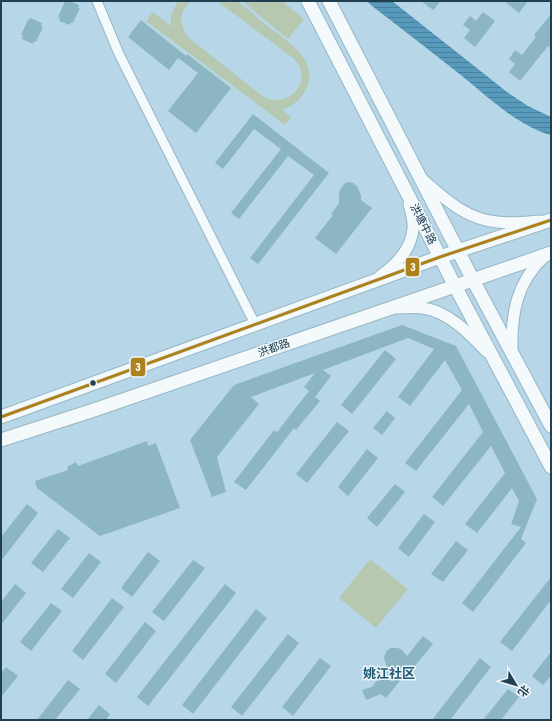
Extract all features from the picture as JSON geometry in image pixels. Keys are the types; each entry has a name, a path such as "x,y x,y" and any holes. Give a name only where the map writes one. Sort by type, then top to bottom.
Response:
{"main road":[{"name":"洪塘中路","path":"308,1 455,286 551,467"},
{"name":"洪塘中路","path":"329,1 473,280 551,426"},
{"path":"1,417 440,257 549,220"},
{"name":"洪都路","path":"1,440 91,411 549,254"}],"street":[{"path":"97,1 119,54 255,324"},
{"path":"421,178 460,210 478,218 497,222 549,220"},
{"path":"372,282 398,263 404,254 414,229 404,188"},
{"path":"512,353 512,330 520,292 527,276 538,262 549,254"},
{"path":"391,308 422,308 438,312 451,319 466,331 494,360"}],"green space":[{"path":"178,1 192,1 187,5 182,13 183,28 189,38 264,97 274,100 283,99 290,96 300,83 301,74 299,66 293,58 217,1 238,2 292,45 300,54 307,63 310,73 308,85 297,101 290,107 281,109 291,117 285,125 146,21 153,12 171,26 171,15"},
{"path":"242,1 282,1 304,19 288,39"},
{"path":"370,559 408,589 376,628 339,598"}],"water":[{"path":"367,1 392,1 507,92 528,106 551,117 551,135 527,125 504,110"}],"building":[{"path":"65,1 70,1 79,5 78,8 80,8 73,23 71,22 70,25 59,21 60,18 58,17"},
{"path":"421,1 441,1 433,10"},
{"path":"504,1 528,1 519,13"},
{"path":"483,12 495,21 475,47 464,38 470,30 463,25 470,16 476,21"},
{"path":"551,14 551,48 548,46 520,81 509,72 515,64 509,59 515,50 522,55 536,37 534,35"},
{"path":"30,18 42,23 41,26 43,27 36,42 34,41 33,44 22,39 23,36 21,35"},
{"path":"141,20 186,56 187,54 231,88 196,133 168,111 198,73 178,58 169,70 128,37"},
{"path":"253,114 329,173 258,264 250,258 314,175 288,156 239,219 231,213 281,149 254,129 223,169 215,163"},
{"path":"347,182 353,183 357,186 361,195 361,200 372,208 336,254 315,238 333,215 331,214 339,203 339,192"},
{"path":"402,325 456,346 537,499 521,539 526,543 473,612 462,603 521,527 511,524 519,501 512,488 477,533 465,524 505,473 491,446 443,506 432,497 483,432 469,404 416,471 405,463 462,390 445,360 410,406 398,397 434,349 408,338 323,370 331,376 315,397 320,401 296,430 294,428 246,490 234,482 274,430 277,432 309,391 304,387 315,373 251,397 259,404 217,457 226,492 212,497 190,440 234,385"},
{"path":"385,350 396,359 352,414 341,405"},
{"path":"387,411 395,418 382,435 373,428"},
{"path":"337,422 349,431 307,483 296,474"},
{"path":"147,441 148,446 156,443 180,508 100,536 37,488 35,481 68,470 67,467 76,462 78,466"},
{"path":"367,449 378,458 348,496 338,487"},
{"path":"395,484 405,492 377,527 367,518"},
{"path":"27,504 38,513 1,561 1,537"},
{"path":"424,514 435,522 409,557 398,548"},
{"path":"58,529 70,538 43,572 31,563"},
{"path":"456,541 468,550 443,582 431,574"},
{"path":"148,552 160,561 132,597 121,588"},
{"path":"89,553 101,562 73,598 61,589"},
{"path":"193,560 205,568 164,621 152,612"},
{"path":"551,577 551,600 512,651 500,642"},
{"path":"15,584 26,593 1,625 1,602"},
{"path":"225,584 236,593 148,706 137,697"},
{"path":"112,598 124,607 83,660 72,651"},
{"path":"51,603 62,611 31,651 20,642"},
{"path":"256,609 267,618 193,714 182,705"},
{"path":"145,622 156,631 116,683 105,674"},
{"path":"288,634 299,643 242,716 231,707"},
{"path":"423,636 433,644 414,667 413,665 386,698 381,694 366,700 362,690 372,687 387,667 384,658 386,651 391,648 397,648 401,649 407,656"},
{"path":"551,652 551,676 543,685 532,676"},
{"path":"320,658 331,666 293,716 282,707"},
{"path":"480,658 491,667 450,720 432,720"},
{"path":"6,667 18,676 1,697 1,673"},
{"path":"68,680 80,689 55,720 37,720"},
{"path":"508,689 519,697 501,720 483,720"},
{"path":"99,705 110,714 106,720 87,720"}],"transit line":[{"name":"3","path":"1,417 440,257 551,220"}],"district":[{"name":"姚江社区","path":"389,673"}]}
